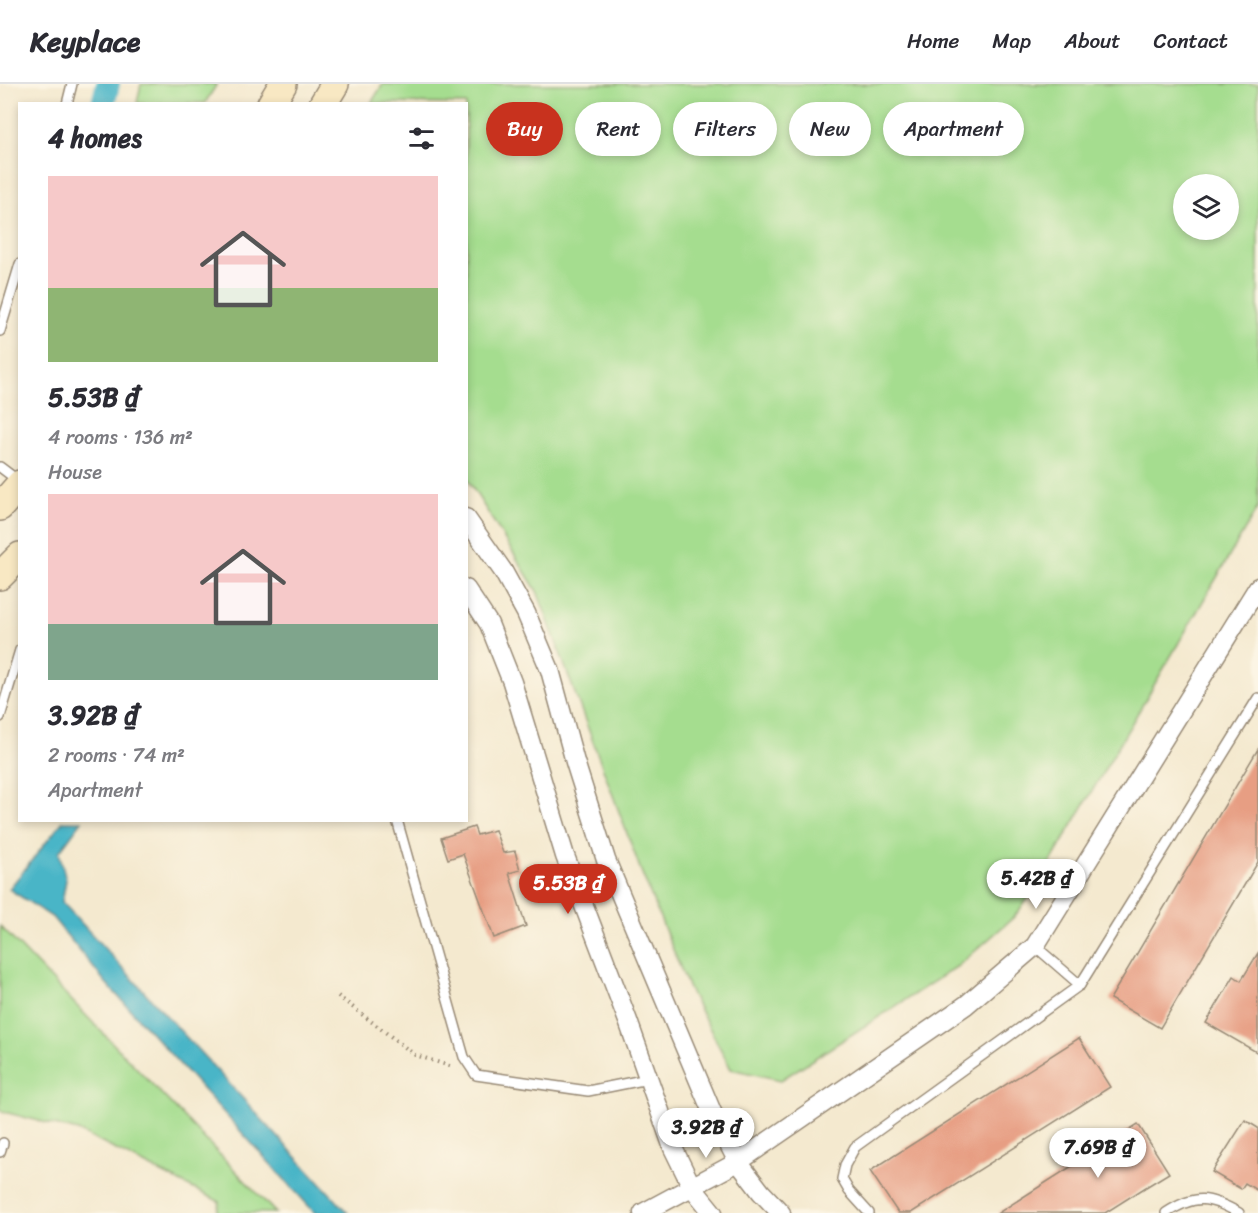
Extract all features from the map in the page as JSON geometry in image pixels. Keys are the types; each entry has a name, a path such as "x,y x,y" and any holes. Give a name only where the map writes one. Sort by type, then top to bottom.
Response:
{"main road":[{"path":"272,102 283,84"},
{"path":"324,102 335,84"},
{"path":"0,507 18,485"},
{"path":"0,576 18,558"}],"street":[{"path":"468,521 503,571 526,613 550,670 575,762 606,860 712,1112 738,1162 781,1213"},
{"path":"643,1213 738,1162 966,1005 1035,946 1258,587"},
{"path":"468,592 489,624 512,682 565,856 673,1148 692,1187 713,1213"}],"lane":[{"path":"68,102 72,84"},
{"path":"1,325 18,270"},
{"path":"0,467 18,481"},
{"path":"0,717 18,657"},
{"path":"869,1213 849,1191 842,1179 845,1165 855,1147 1080,985 1258,698"},
{"path":"398,822 464,1056 476,1075 588,1091 648,1079"},
{"path":"1035,946 1080,985"},
{"path":"1166,1213 1182,1203 1204,1198 1239,1213"}],"path":[{"path":"338,996 415,1055 476,1075"}],"green space":[{"path":"141,84 217,84 206,102 137,102"},
{"path":"383,84 1258,84 1258,507 1035,889 1014,917 958,966 781,1080 731,1069 689,989 641,871 537,591 468,481 468,102 372,102"},
{"path":"0,926 276,1213 217,1213 220,1202 78,1131 0,1111"}],"water":[{"path":"62,822 81,822 59,852 66,880 62,902 348,1213 315,1213 106,983 52,917 9,889"}],"building":[{"path":"1258,749 1258,862 1160,1028 1110,999"},
{"path":"474,827 477,835 495,830 503,853 515,851 520,870 509,873 526,926 494,938 463,854 448,859 441,838"},
{"path":"1258,953 1258,1053 1206,1023 1234,976 1241,981"},
{"path":"1079,1038 1110,1087 911,1213 898,1213 870,1171"},
{"path":"1245,1120 1258,1128 1258,1191 1245,1183 1241,1189 1212,1172"},
{"path":"1138,1124 1169,1173 1105,1213 998,1213"}],"waterway":[{"path":"104,102 108,84"}]}
